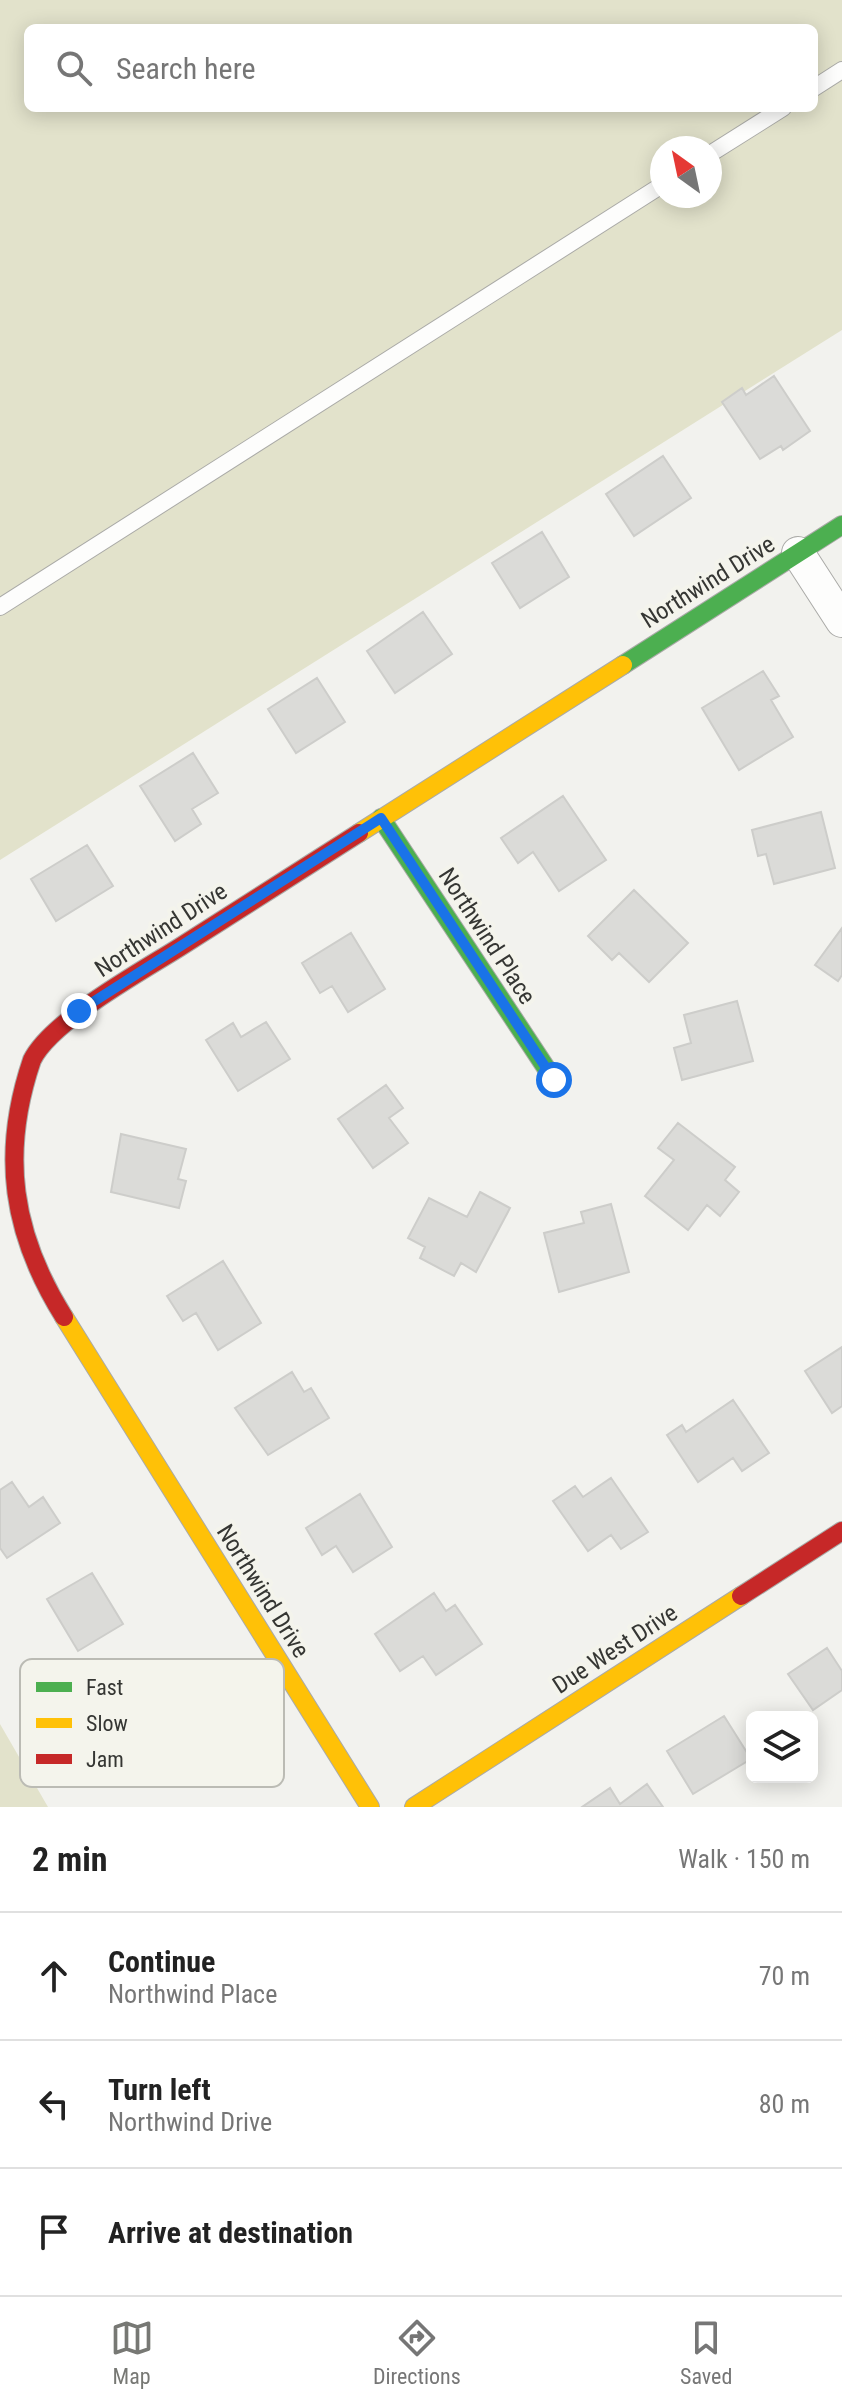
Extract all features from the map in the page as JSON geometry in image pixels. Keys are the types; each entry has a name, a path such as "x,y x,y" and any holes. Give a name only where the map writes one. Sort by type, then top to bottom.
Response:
{"street":[{"name":"Northwind Drive","path":"278,1659 37,1274 10,1200 5,1157 10,1129 33,1058 79,1011 842,525"},
{"path":"798,553 842,621"},
{"name":"Northwind Place","path":"381,818 554,1080"},
{"name":"Due West Drive","path":"414,1807 842,1531"},
{"name":"Northwind Drive","path":"284,1669 370,1807"}],"lane":[{"path":"818,85 842,70"},
{"path":"722,146 777,112"},
{"path":"0,607 650,193"}],"green space":[{"path":"0,0 842,0 842,330 0,860"},
{"path":"0,1724 20,1759 20,1787 36,1787 48,1807 0,1807"}],"building":[{"path":"774,376 810,431 783,450 781,446 760,459 722,402 742,388 746,395"},
{"path":"663,456 691,498 634,536 606,494"},
{"path":"542,532 569,577 520,608 492,563"},
{"path":"423,612 452,654 395,693 367,651"},
{"path":"763,671 779,696 771,700 793,737 739,770 702,708"},
{"path":"317,678 345,722 296,753 268,709"},
{"path":"193,753 218,793 192,809 201,824 175,841 140,786"},
{"path":"563,796 606,860 559,891 533,852 518,863 501,838"},
{"path":"821,812 835,868 774,884 766,854 758,856 752,830"},
{"path":"87,845 113,886 56,921 31,879"},
{"path":"634,890 688,943 649,982 619,953 612,960 588,936"},
{"path":"842,928 842,975 838,981 815,965"},
{"path":"351,933 385,989 348,1012 332,986 320,993 302,963"},
{"path":"737,1001 753,1061 682,1080 674,1048 691,1043 684,1015"},
{"path":"266,1022 290,1059 238,1091 206,1040 233,1023 241,1037"},
{"path":"386,1085 403,1108 389,1118 408,1143 373,1168 338,1119"},
{"path":"678,1123 735,1167 725,1180 739,1192 720,1216 707,1205 688,1230 645,1196 674,1160 658,1148"},
{"path":"121,1134 186,1149 178,1179 186,1181 179,1208 111,1192"},
{"path":"480,1192 510,1208 476,1272 461,1263 454,1276 420,1258 425,1247 408,1238 429,1198 467,1217"},
{"path":"611,1204 629,1272 559,1292 544,1233 584,1223 581,1212"},
{"path":"223,1261 261,1323 218,1350 196,1313 183,1321 167,1296"},
{"path":"842,1347 842,1406 832,1413 805,1371"},
{"path":"292,1372 304,1392 311,1388 329,1418 268,1455 235,1408"},
{"path":"733,1400 769,1453 742,1471 733,1458 698,1482 667,1435 682,1425 686,1432"},
{"path":"611,1478 648,1532 621,1549 611,1535 588,1551 553,1501 575,1486 583,1497"},
{"path":"12,1482 29,1507 43,1497 60,1523 7,1558 0,1548 0,1490"},
{"path":"360,1494 392,1547 353,1572 336,1546 322,1555 306,1528"},
{"path":"92,1573 123,1624 78,1651 47,1599"},
{"path":"434,1593 446,1611 455,1605 482,1644 436,1675 423,1656 400,1671 375,1634"},
{"path":"827,1648 842,1671 842,1690 813,1710 788,1674"},
{"path":"724,1716 746,1751 746,1762 693,1794 667,1751"},
{"path":"647,1784 663,1807 582,1807 610,1788 620,1804"}],"traffic: fast":[{"path":"623,665 842,525"},
{"path":"381,818 554,1080"}],"traffic: slow":[{"path":"359,833 623,665"},
{"path":"64,1317 278,1659"},
{"path":"414,1807 741,1596"},
{"path":"284,1669 370,1807"}],"traffic: jam":[{"path":"64,1317 33,1255 16,1193 16,1128 32,1060 42,1045 77,1013 359,833"},
{"path":"741,1596 842,1531"}],"route":[{"path":"79,1011 381,818 554,1080"}]}
